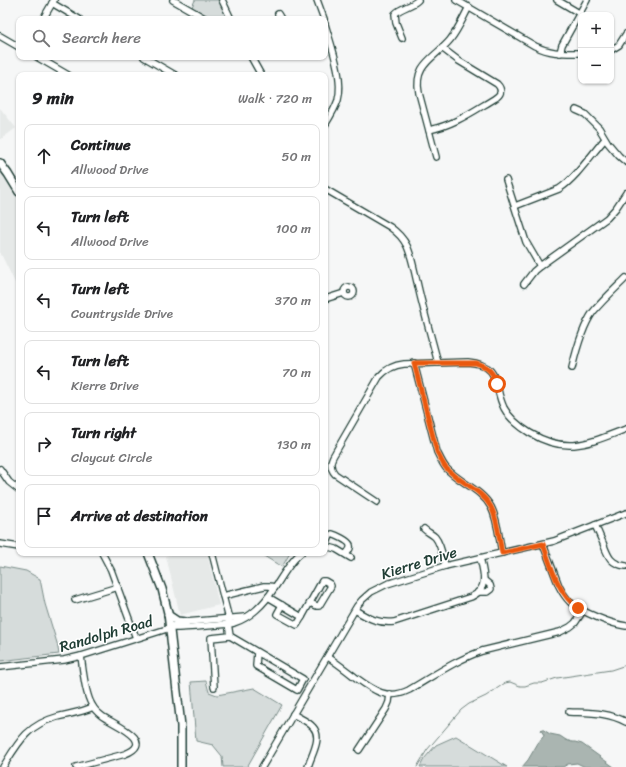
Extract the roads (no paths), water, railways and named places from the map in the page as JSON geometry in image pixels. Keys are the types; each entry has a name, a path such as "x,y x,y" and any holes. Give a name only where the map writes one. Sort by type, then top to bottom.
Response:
{"main road":[{"path":"0,163 16,187"},
{"path":"149,556 162,589 170,628 181,726 181,767"},
{"path":"168,615 177,621 186,622"}],"street":[{"path":"173,0 201,16"},
{"path":"222,0 230,16"},
{"path":"317,0 323,16"},
{"path":"402,38 396,23 395,14 418,0"},
{"path":"456,0 541,49 549,52 578,53"},
{"path":"557,0 578,12"},
{"path":"580,12 587,0"},
{"path":"45,16 53,1 75,16"},
{"path":"436,157 419,93 419,74 426,62 442,48 455,33 469,7"},
{"path":"560,53 562,45 578,15"},
{"path":"614,48 619,45 626,34"},
{"path":"0,36 16,45"},
{"path":"328,36 340,85 338,100 328,120"},
{"path":"428,130 448,125 460,119 494,99 498,96 501,90 497,84 458,61 442,48"},
{"path":"42,60 63,72"},
{"path":"149,60 170,72"},
{"path":"253,60 259,72"},
{"path":"576,110 585,114 599,128 605,139 626,162"},
{"path":"515,206 559,189 572,179 605,139"},
{"path":"506,180 526,242 540,266"},
{"path":"328,191 390,227 404,240 411,258 438,363"},
{"path":"524,284 540,266 607,218 616,208 626,192"},
{"path":"572,368 588,319 599,305 626,278"},
{"path":"328,298 344,294"},
{"path":"414,363 437,452 446,468 480,494 491,508 495,516 502,553"},
{"path":"377,502 335,474 331,463 335,453 382,374 395,365 414,363 476,363 487,368 494,376 500,399 511,418 526,430 550,442 572,446 585,444 626,429"},
{"path":"0,470 9,482 16,488"},
{"name":"Kierre Drive","path":"262,767 355,610 366,596 382,586 445,566 554,541 626,513"},
{"path":"595,525 610,559 617,564 626,566"},
{"path":"424,529 437,539 445,566"},
{"path":"328,540 332,534 348,542 350,547 346,554"},
{"path":"0,544 16,547"},
{"path":"543,544 563,593 569,601 583,610 615,624 626,626"},
{"path":"328,547 336,549 351,558"},
{"path":"104,556 118,587 136,638"},
{"path":"213,556 223,596 230,636"},
{"name":"Randolph Road","path":"170,628 182,628 245,617 255,611 268,597 297,556"},
{"path":"355,610 374,620 394,622 470,597 478,592 484,580 480,558"},
{"path":"478,592 487,592 491,589 490,585 484,580"},
{"path":"223,596 264,586 275,587"},
{"path":"75,600 118,587"},
{"path":"268,597 302,617"},
{"path":"282,605 277,614 297,625 310,603"},
{"path":"328,657 374,690 390,694 404,692 457,661 472,654 487,649 552,635 564,630 575,623 583,610"},
{"name":"Randolph Road","path":"0,667 64,660 81,656 186,622 228,621"},
{"path":"214,687 211,638 230,636 303,679 297,690 256,666 257,652"},
{"path":"76,767 131,752 137,745 134,736 103,717 93,707 88,697 81,656"},
{"path":"359,750 386,709 390,694"},
{"path":"3,767 22,738 35,727 48,720 93,707"},
{"path":"569,712 603,714 616,717 626,722"},
{"path":"293,714 310,725 316,733 317,740 308,767"}],"waterway":[{"path":"417,767 427,750 461,710 505,683 510,682 520,686 525,686 534,683 542,683 557,678 611,670 626,665"}]}
